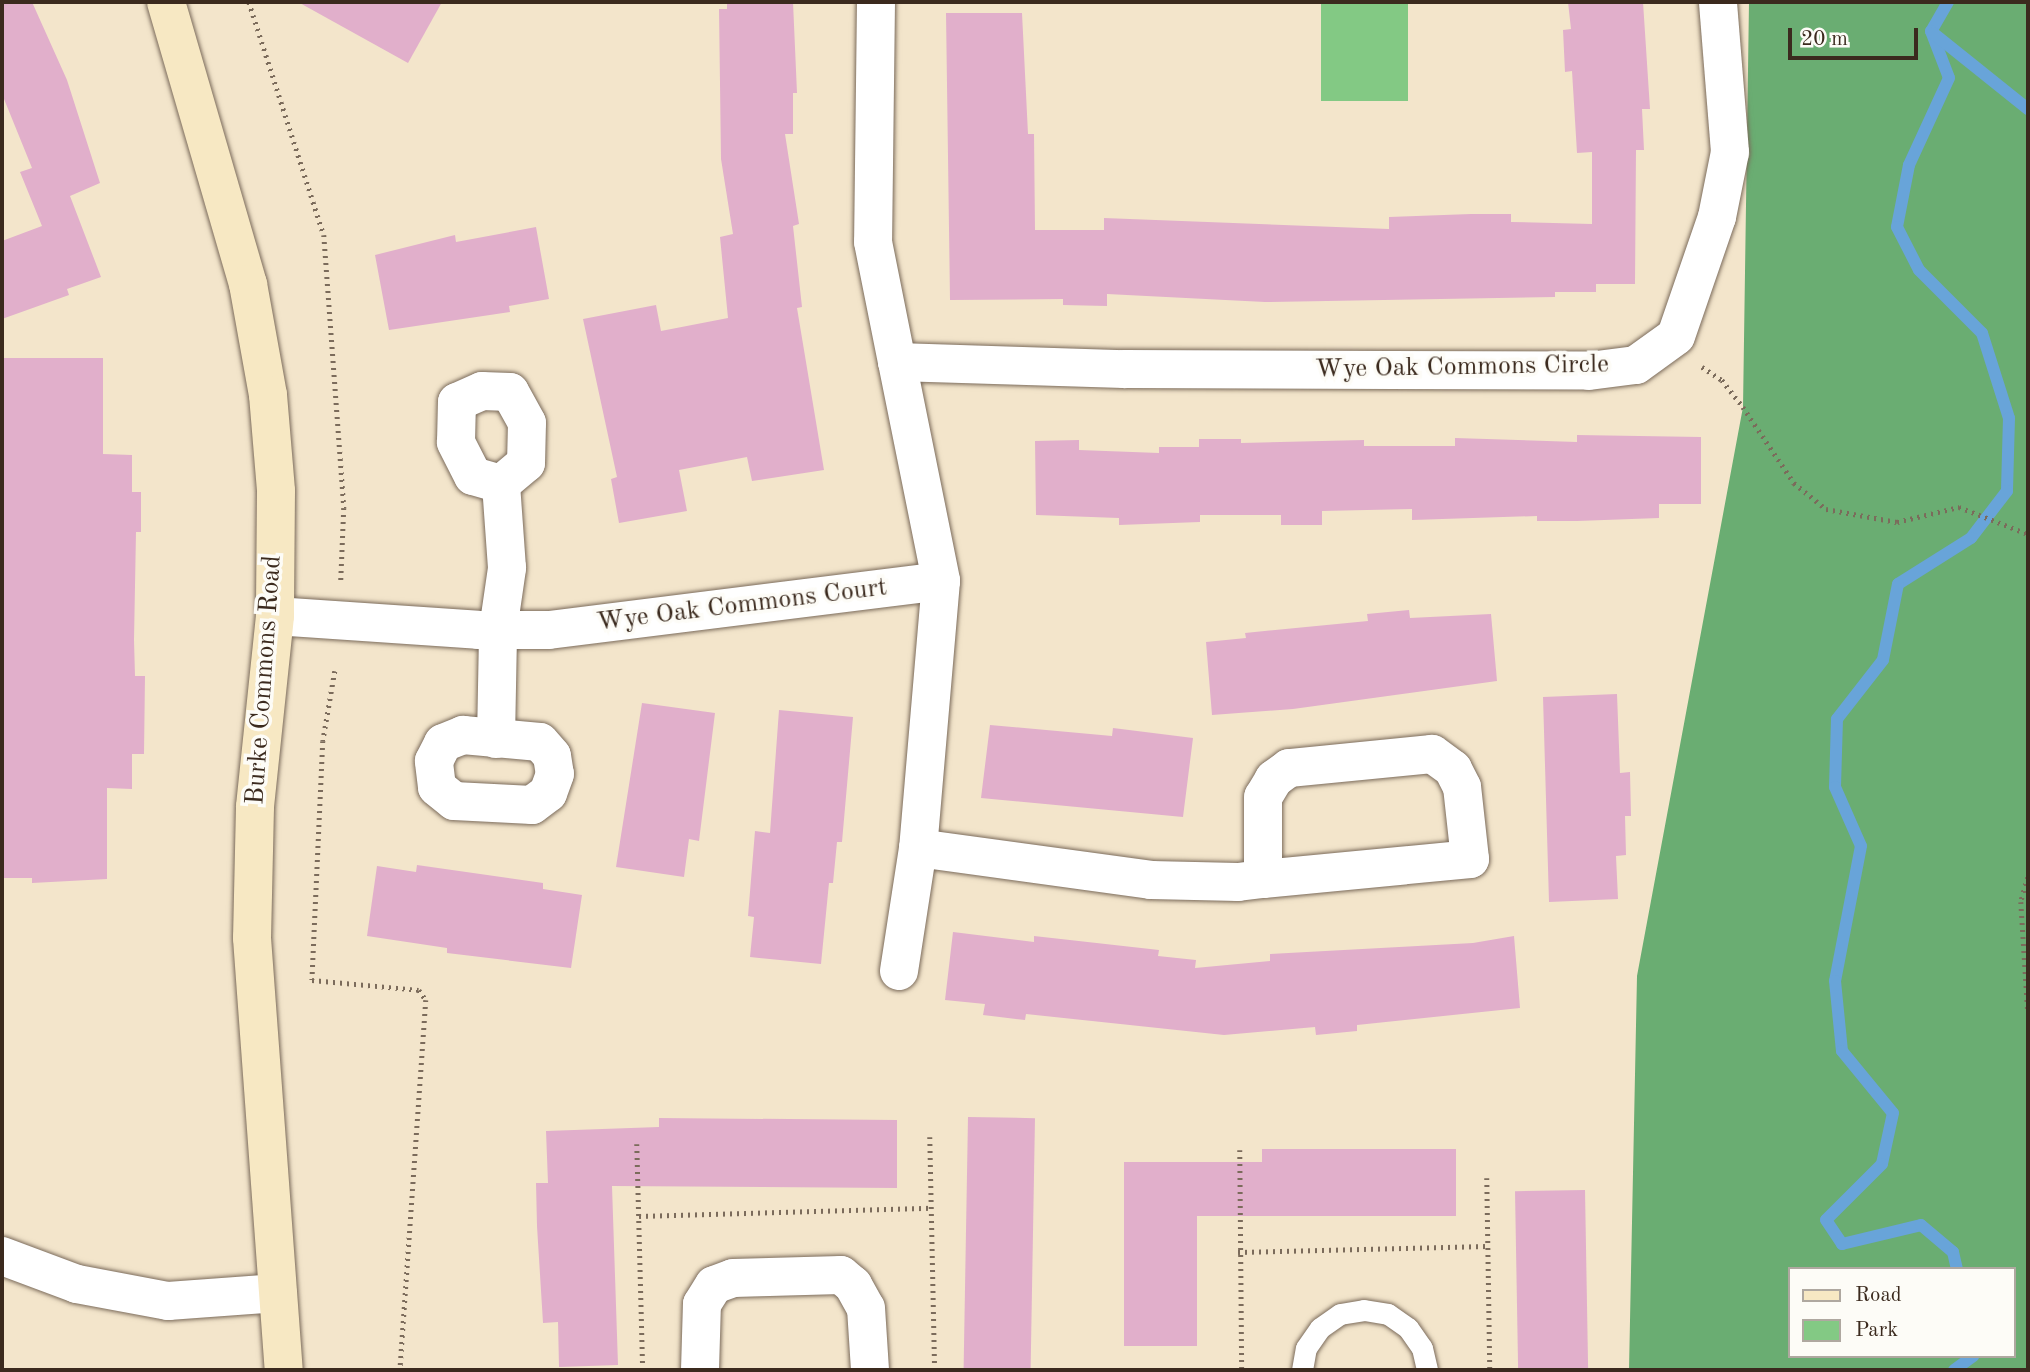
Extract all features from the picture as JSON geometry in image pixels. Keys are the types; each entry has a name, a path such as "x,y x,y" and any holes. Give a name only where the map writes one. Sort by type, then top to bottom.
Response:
{"street":[{"name":"Burke Commons Road","path":"166,2 248,284 268,395 276,491 275,616 255,807 252,938 284,1370"},
{"path":"876,2 873,242 941,581 918,848 899,971"},
{"name":"Wye Oak Commons Circle","path":"897,362 1124,369 1589,371 1636,365 1676,336 1717,216 1730,152 1718,2"},
{"path":"496,739 498,630 507,568 501,484"},
{"name":"Wye Oak Commons Court","path":"275,616 498,630 549,630 941,581"},
{"path":"918,848 1151,880 1263,879 1470,859 1462,787 1453,769 1432,754 1289,768 1274,779 1263,797 1263,879"},
{"path":"2,1256 77,1284 168,1301 278,1293"},
{"path":"700,1370 702,1304 714,1285 733,1278 841,1275 853,1285 866,1308 870,1370"}],"lane":[{"path":"1302,1370 1306,1348 1320,1328 1340,1314 1364,1310 1388,1314 1408,1328 1422,1348 1427,1370"}],"path":[{"path":"249,2 324,235 344,508 341,581"},
{"path":"1659,348 1684,375 1690,368 1703,367 1721,380 1765,435 1794,483 1826,509 1897,522 1959,507 2028,534"},
{"path":"335,671 323,741 312,980 356,987 419,989 426,1000 400,1370"},
{"path":"2028,877 2021,902 2028,1012"},
{"path":"930,1137 935,1370"},
{"path":"637,1144 643,1370"},
{"path":"1240,1150 1238,1252 1242,1370"},
{"path":"1487,1178 1490,1370"},
{"path":"639,1216 932,1208"},
{"path":"1238,1252 1487,1247"}],"green space":[{"path":"1321,2 1408,2 1408,101 1321,101"},
{"path":"1749,2 2028,2 2028,1370 1629,1370 1637,976 1743,407"}],"building":[{"path":"2,2 32,2 67,80 100,183 70,196 101,277 67,289 69,295 2,319 2,241 42,226 20,172 32,168 2,94"},
{"path":"298,2 442,2 408,63"},
{"path":"727,2 793,2 797,93 793,93 793,134 785,134 799,224 793,226 802,307 797,308 824,470 752,481 747,457 679,470 687,511 619,523 611,479 617,477 583,319 656,305 661,331 728,318 720,237 733,234 721,159 719,9 727,9"},
{"path":"1568,2 1643,2 1650,109 1642,109 1644,150 1636,150 1635,284 1596,284 1596,292 1555,292 1555,297 1265,302 1107,294 1107,306 1063,305 1063,299 950,300 946,13 1022,13 1028,134 1034,134 1035,230 1104,230 1104,218 1389,229 1389,217 1471,214 1511,214 1511,222 1592,224 1592,152 1577,153 1572,71 1565,72 1563,30 1571,29"},
{"path":"536,227 549,299 509,306 510,312 389,330 375,255 455,235 456,242"},
{"path":"2,358 103,358 103,454 132,455 132,492 141,492 141,532 136,532 134,640 135,676 145,676 144,754 132,754 132,789 107,788 107,879 32,883 32,878 2,878"},
{"path":"1577,435 1701,437 1701,504 1659,504 1659,518 1577,521 1537,521 1537,516 1412,520 1412,509 1322,511 1322,525 1281,525 1281,515 1200,515 1200,522 1119,525 1119,518 1036,515 1035,441 1079,440 1079,450 1159,453 1159,447 1199,447 1199,439 1241,439 1241,443 1364,440 1364,446 1455,446 1455,438 1577,442"},
{"path":"1409,610 1410,618 1491,614 1497,681 1293,709 1212,715 1206,642 1246,638 1245,633 1368,621 1367,614"},
{"path":"1617,694 1620,773 1630,772 1631,816 1625,816 1626,855 1616,856 1618,899 1549,902 1543,697"},
{"path":"642,703 715,713 699,841 689,839 684,877 616,867"},
{"path":"779,710 853,717 842,842 837,842 833,883 829,883 821,964 750,957 754,917 748,916 755,831 770,833"},
{"path":"990,725 1112,736 1113,728 1193,738 1183,817 981,798"},
{"path":"417,865 543,883 543,889 582,895 571,968 447,953 447,948 367,936 377,866 416,872"},
{"path":"953,932 1034,942 1034,936 1159,950 1158,956 1196,960 1195,968 1270,961 1270,954 1473,943 1514,936 1520,1008 1357,1025 1357,1031 1316,1035 1315,1027 1224,1035 1026,1014 1025,1020 983,1015 985,1004 945,1000"},
{"path":"968,1117 1035,1118 1031,1370 964,1370"},
{"path":"659,1118 897,1120 897,1188 612,1186 618,1365 559,1367 558,1322 543,1323 537,1226 536,1183 548,1183 546,1131 659,1127"},
{"path":"1262,1149 1456,1149 1456,1216 1197,1216 1197,1346 1124,1346 1124,1162 1262,1162"},
{"path":"1585,1190 1588,1370 1518,1370 1515,1191"}],"waterway":[{"path":"1948,2 1931,31 1949,78 1909,165 1897,227 1919,270 1982,333 2009,418 2007,491 1971,538 1898,584 1883,660 1837,719 1835,787 1861,846 1835,981 1842,1051 1893,1113 1882,1164 1826,1220 1842,1244 1921,1225 1953,1252 1957,1267"},
{"path":"1933,33 2028,109"},
{"path":"1954,1370 1970,1358"}]}
